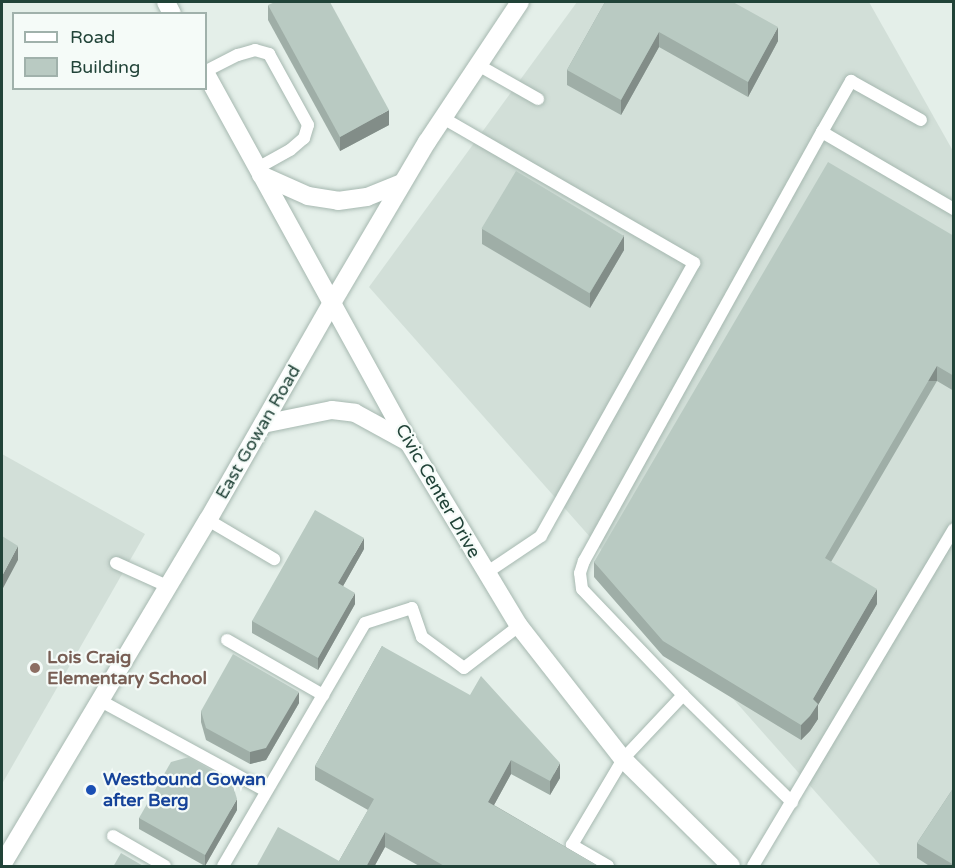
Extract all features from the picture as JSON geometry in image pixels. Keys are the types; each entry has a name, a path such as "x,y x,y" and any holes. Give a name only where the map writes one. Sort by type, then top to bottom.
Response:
{"street":[{"name":"East Gowan Road","path":"2,865 208,520 402,183 520,2"},
{"name":"Civic Center Drive","path":"207,74 409,443 519,626 623,759 731,867"},
{"path":"259,171 308,196 338,201 367,196 402,183"},
{"path":"263,424 332,410 355,412 409,443"}],"lane":[{"path":"207,71 238,55 255,50 269,54 308,124 304,138 259,171"},
{"path":"478,65 538,99"},
{"path":"792,802 683,695 582,589 580,573 584,561 851,81 921,120"},
{"path":"443,118 694,263 542,536 486,573"},
{"path":"822,132 954,209"},
{"path":"208,520 274,559"},
{"path":"753,867 954,529"},
{"path":"116,563 167,586"},
{"path":"223,867 365,623 412,608 422,637 464,668 519,626"},
{"path":"226,640 323,695"},
{"path":"608,867 572,844 623,759 683,695"},
{"path":"99,700 267,791"},
{"path":"113,836 165,867"}],"shaded area":[{"path":"577,2 869,2 953,151 953,866 881,866 369,287"},
{"name":"Lois Craig Elementary School","path":"2,454 145,534 2,784"}],"building":[{"path":"275,2 330,2 389,110 340,137 268,5"},
{"path":"605,2 733,2 778,27 748,82 659,32 621,100 567,70"},
{"path":"828,162 954,236 954,376 937,366 825,558 877,589 813,699 818,704 801,725 663,641 594,562"},
{"path":"516,171 624,236 589,293 481,228"},
{"path":"315,510 364,538 338,583 355,593 318,658 252,621"},
{"path":"2,536 18,546 2,576"},
{"path":"382,646 470,695 481,676 560,763 550,781 511,760 488,802 600,867 446,867 385,832 366,867 256,867 278,827 339,861 374,799 315,766"},
{"path":"233,654 299,692 266,748 250,752 206,728 201,711"},
{"path":"189,757 232,782 237,799 205,855 139,818 171,762"},
{"path":"954,787 954,865 917,843"},
{"path":"121,853 145,867 113,867"}],"place":[{"name":"Lois Craig Elementary School","path":"35,668"},
{"name":"Westbound Gowan after Berg","path":"91,790"}]}
